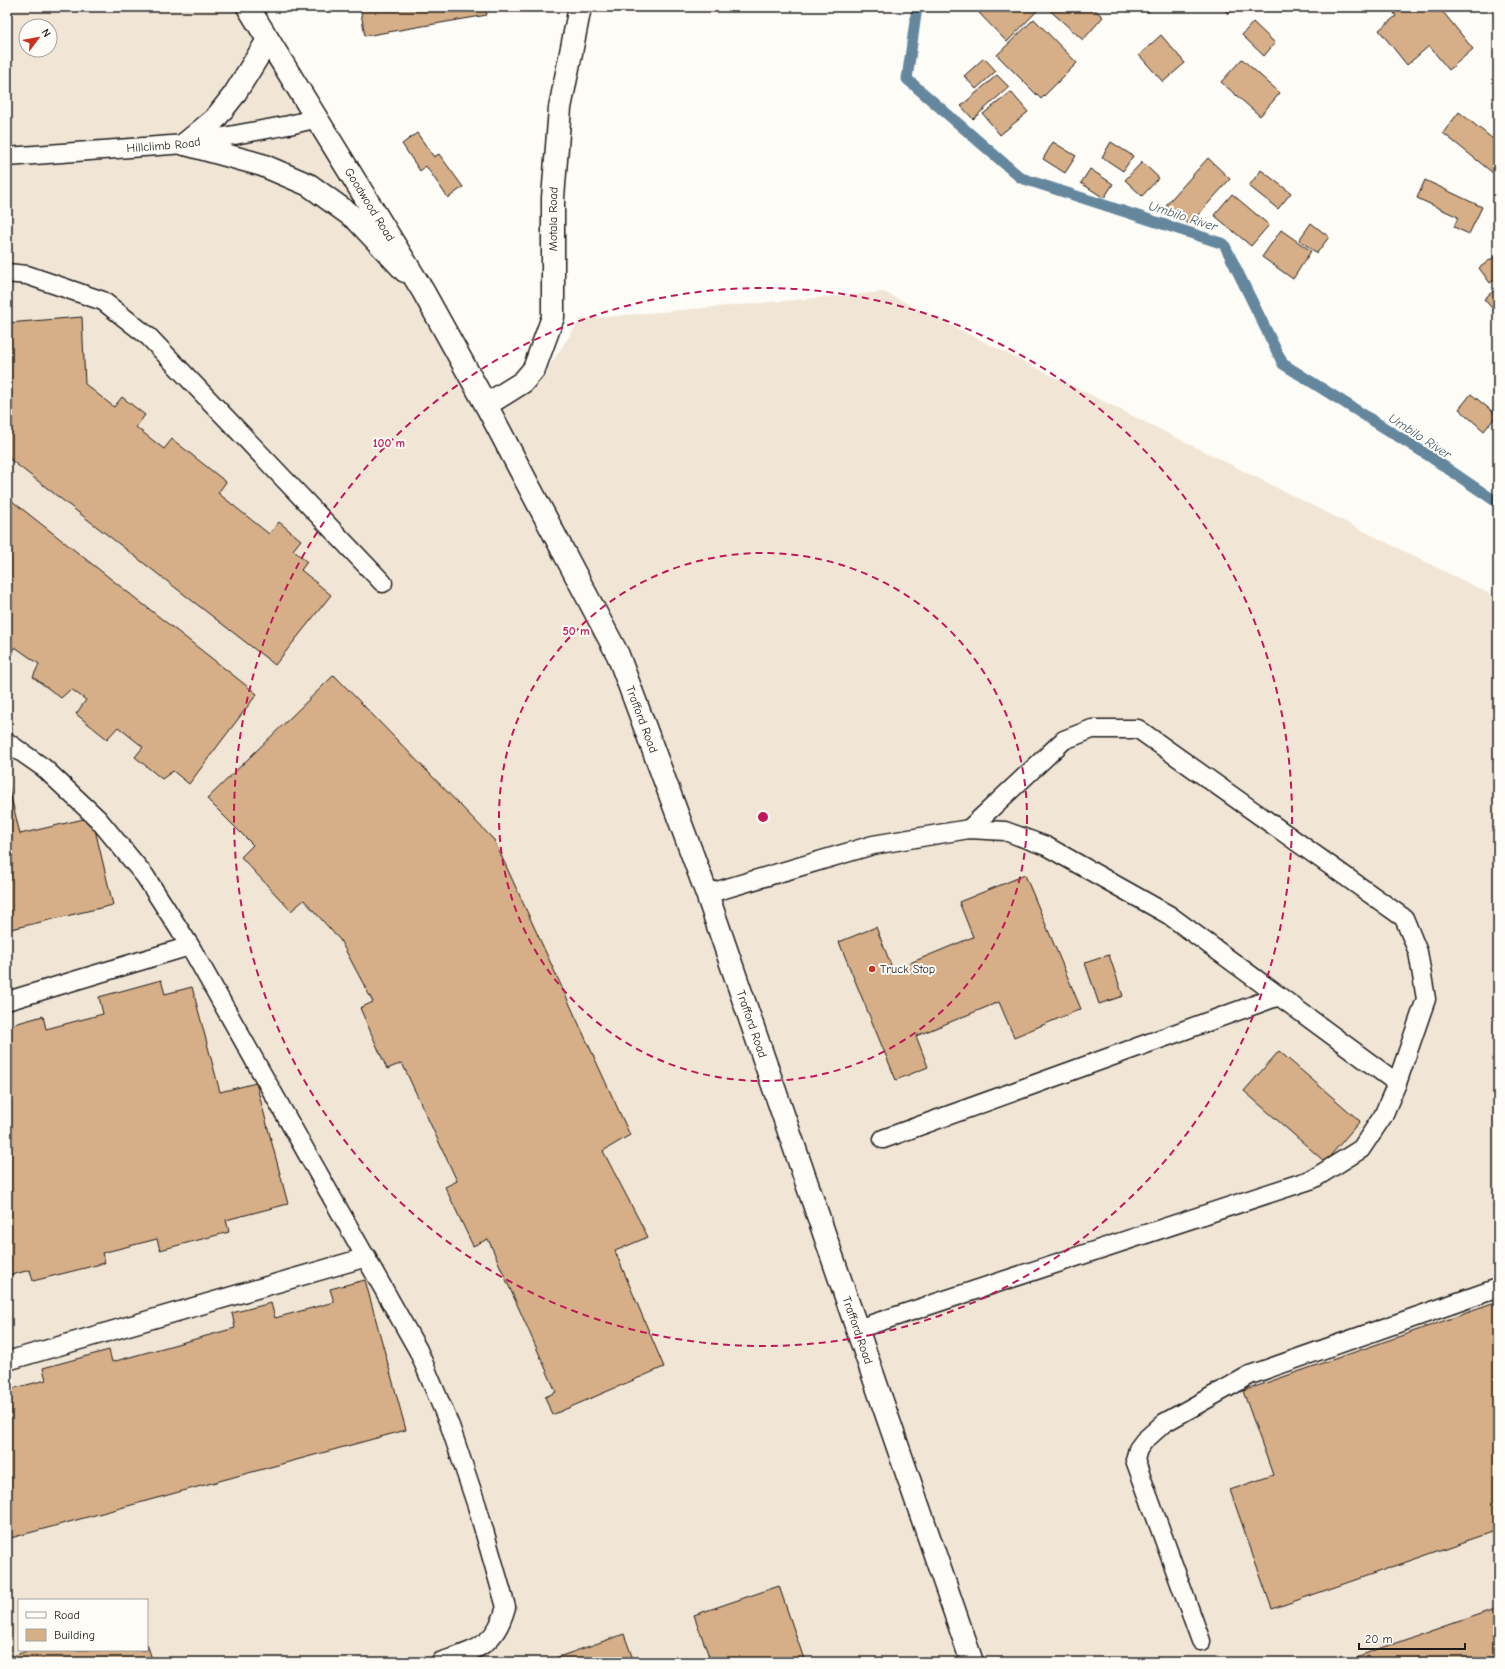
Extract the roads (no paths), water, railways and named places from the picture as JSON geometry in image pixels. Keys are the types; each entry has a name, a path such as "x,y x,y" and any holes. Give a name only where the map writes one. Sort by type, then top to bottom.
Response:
{"street":[{"name":"Goodwood Road","path":"248,7 318,118 423,291 486,405"},
{"name":"Motala Road","path":"486,405 523,382 534,369 553,317 553,198 560,108 580,7"},
{"path":"185,144 215,120 234,95 268,40"},
{"path":"185,144 262,165 309,185 356,219 423,291"},
{"name":"Trafford Road","path":"486,405 618,655 707,894 972,1662"}],"lane":[{"name":"Hillclimb Road","path":"7,157 185,144 289,126 318,118"},
{"path":"7,273 27,275 103,301 149,337 383,583"},
{"path":"857,1329 1313,1179 1361,1149 1383,1116 1397,1084 1426,999 1418,952 1404,918 1138,729 1092,729 1064,740 969,829"},
{"path":"7,742 44,768 98,819 145,876 190,946 418,1350 450,1426 477,1506 506,1607 503,1619 496,1632 486,1642 475,1650 440,1662"},
{"path":"707,894 873,845 969,829 1005,831 1046,846 1169,915 1397,1084"},
{"path":"7,1001 190,946"},
{"path":"883,1139 1279,996"},
{"path":"7,1361 367,1258"},
{"path":"1201,1641 1135,1460 1138,1449 1144,1441 1164,1423 1250,1375 1498,1288"}],"waterway":[{"name":"Umbilo River","path":"917,7 907,79 1021,178 1224,244 1283,364 1426,454 1498,503"}],"place":[{"name":"Truck Stop","path":"872,969"}]}
